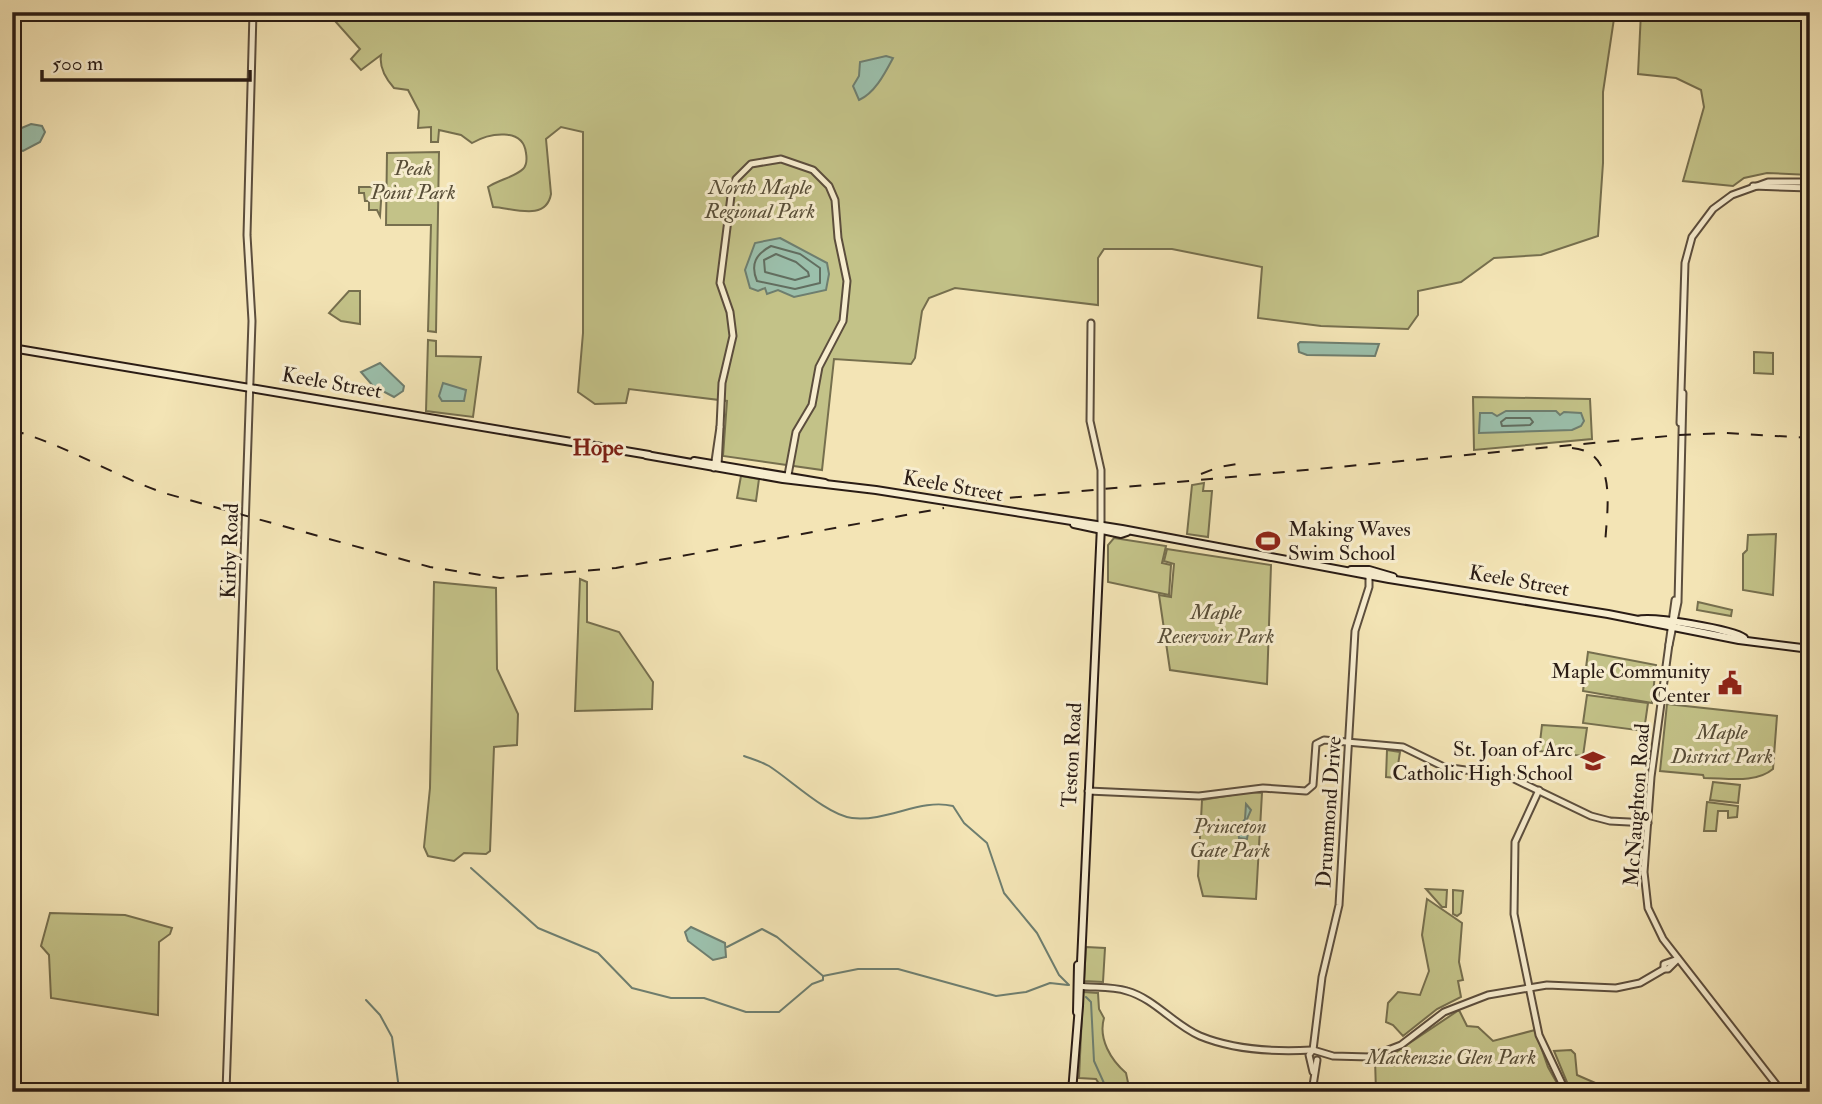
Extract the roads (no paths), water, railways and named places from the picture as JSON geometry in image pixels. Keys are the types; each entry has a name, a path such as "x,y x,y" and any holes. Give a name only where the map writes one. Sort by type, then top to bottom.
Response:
{"main road":[{"name":"Keele Street","path":"12,348 250,386 646,455 1127,532 1810,649"},
{"name":"Keele Street","path":"716,466 788,475 826,484"},
{"name":"Teston Road","path":"1072,1092 1100,528"}],"street":[{"name":"Kirby Road","path":"226,1092 253,321 247,235 253,12"},
{"path":"716,466 722,383 733,336 730,312 720,283 732,188 736,179 751,164 773,159 792,161 813,170 833,192 847,281 843,321 835,341 824,355 812,405 792,442 788,475"},
{"name":"McNaughton Road","path":"1782,1092 1659,933 1648,908 1644,872 1675,600 1685,263 1692,237 1703,220 1724,199 1768,182 1810,182"},
{"name":"McNaughton Road","path":"1753,187 1810,188"},
{"name":"Teston Road","path":"1091,323 1090,421 1101,470 1100,528"},
{"name":"Drummond Drive","path":"1312,1092 1322,977 1339,905 1351,743 1355,631 1369,573"},
{"path":"1088,791 1199,796 1263,788 1306,791 1313,785 1318,740 1403,747 1444,767 1503,774 1591,816 1610,821 1648,823"},
{"path":"1539,789 1515,847 1514,914 1539,1035 1565,1092"},
{"path":"1078,986 1128,991 1150,1002 1182,1026 1218,1042 1316,1056 1361,1058 1382,1054 1401,1045 1455,1006 1488,995 1547,985 1616,988 1640,983 1664,969 1664,964 1678,959"},
{"name":"Drummond Drive","path":"1312,1050 1317,1036"},
{"path":"1298,1052 1312,1050 1316,1056"}],"water":[{"path":"886,56 893,58 883,76 870,93 859,100 853,86 859,76 860,62"},
{"path":"31,124 42,126 45,132 40,142 23,151 12,148 12,132"},
{"path":"780,238 827,263 829,274 826,290 794,297 778,290 767,294 765,288 758,291 750,288 745,270 755,243"},
{"path":"1298,344 1379,344 1375,356 1307,355 1299,352"},
{"path":"380,363 404,386 403,391 394,397 373,386 361,372"},
{"path":"443,383 466,390 464,401 442,401 439,396"},
{"path":"1506,411 1556,411 1560,415 1564,412 1581,413 1584,421 1581,426 1572,430 1479,433 1480,413 1497,416"},
{"path":"1246,804 1251,810 1247,819 1247,839 1239,838 1238,828 1245,819"},
{"path":"691,927 725,943 726,957 713,960 688,941 685,932"}],"waterway":[{"path":"744,756 769,766 832,811 852,818 878,817 928,805 953,806 964,823 987,843 1004,893 1037,933 1059,975 1069,985"},
{"path":"471,868 538,928 598,953 632,988 671,998 704,998 746,1012 779,1012 812,984 823,980 823,976"},
{"path":"727,947 762,929 777,937 823,976 858,969 898,969 996,996 1026,992 1050,983 1068,985"},
{"path":"1086,997 1091,1002 1094,1061 1108,1092"},
{"path":"366,1000 380,1015 392,1037 399,1089 415,1092"}],"railway":[{"path":"12,430 32,436 164,493 430,567 500,578 616,568 944,508"},
{"path":"986,500 1679,435 1726,433 1810,438"},
{"path":"1572,448 1587,452 1598,460 1604,472 1608,502 1605,547"},
{"path":"1201,474 1237,464"}],"place":[{"name":"Making Waves Swim School","path":"1268,541"},
{"name":"Maple Community Center","path":"1730,683"},
{"name":"St. Joan of Arc Catholic High School","path":"1593,761"}],"district":[{"name":"Hope","path":"598,447"}],"park label":[{"name":"Peak Point Park","path":"413,180"},
{"name":"North Maple Regional Park","path":"760,199"},
{"name":"Maple Reservoir Park","path":"1216,624"},
{"name":"Maple District Park","path":"1722,744"},
{"name":"Princeton Gate Park","path":"1230,838"},
{"name":"Mackenzie Glen Park","path":"1451,1057"}]}
